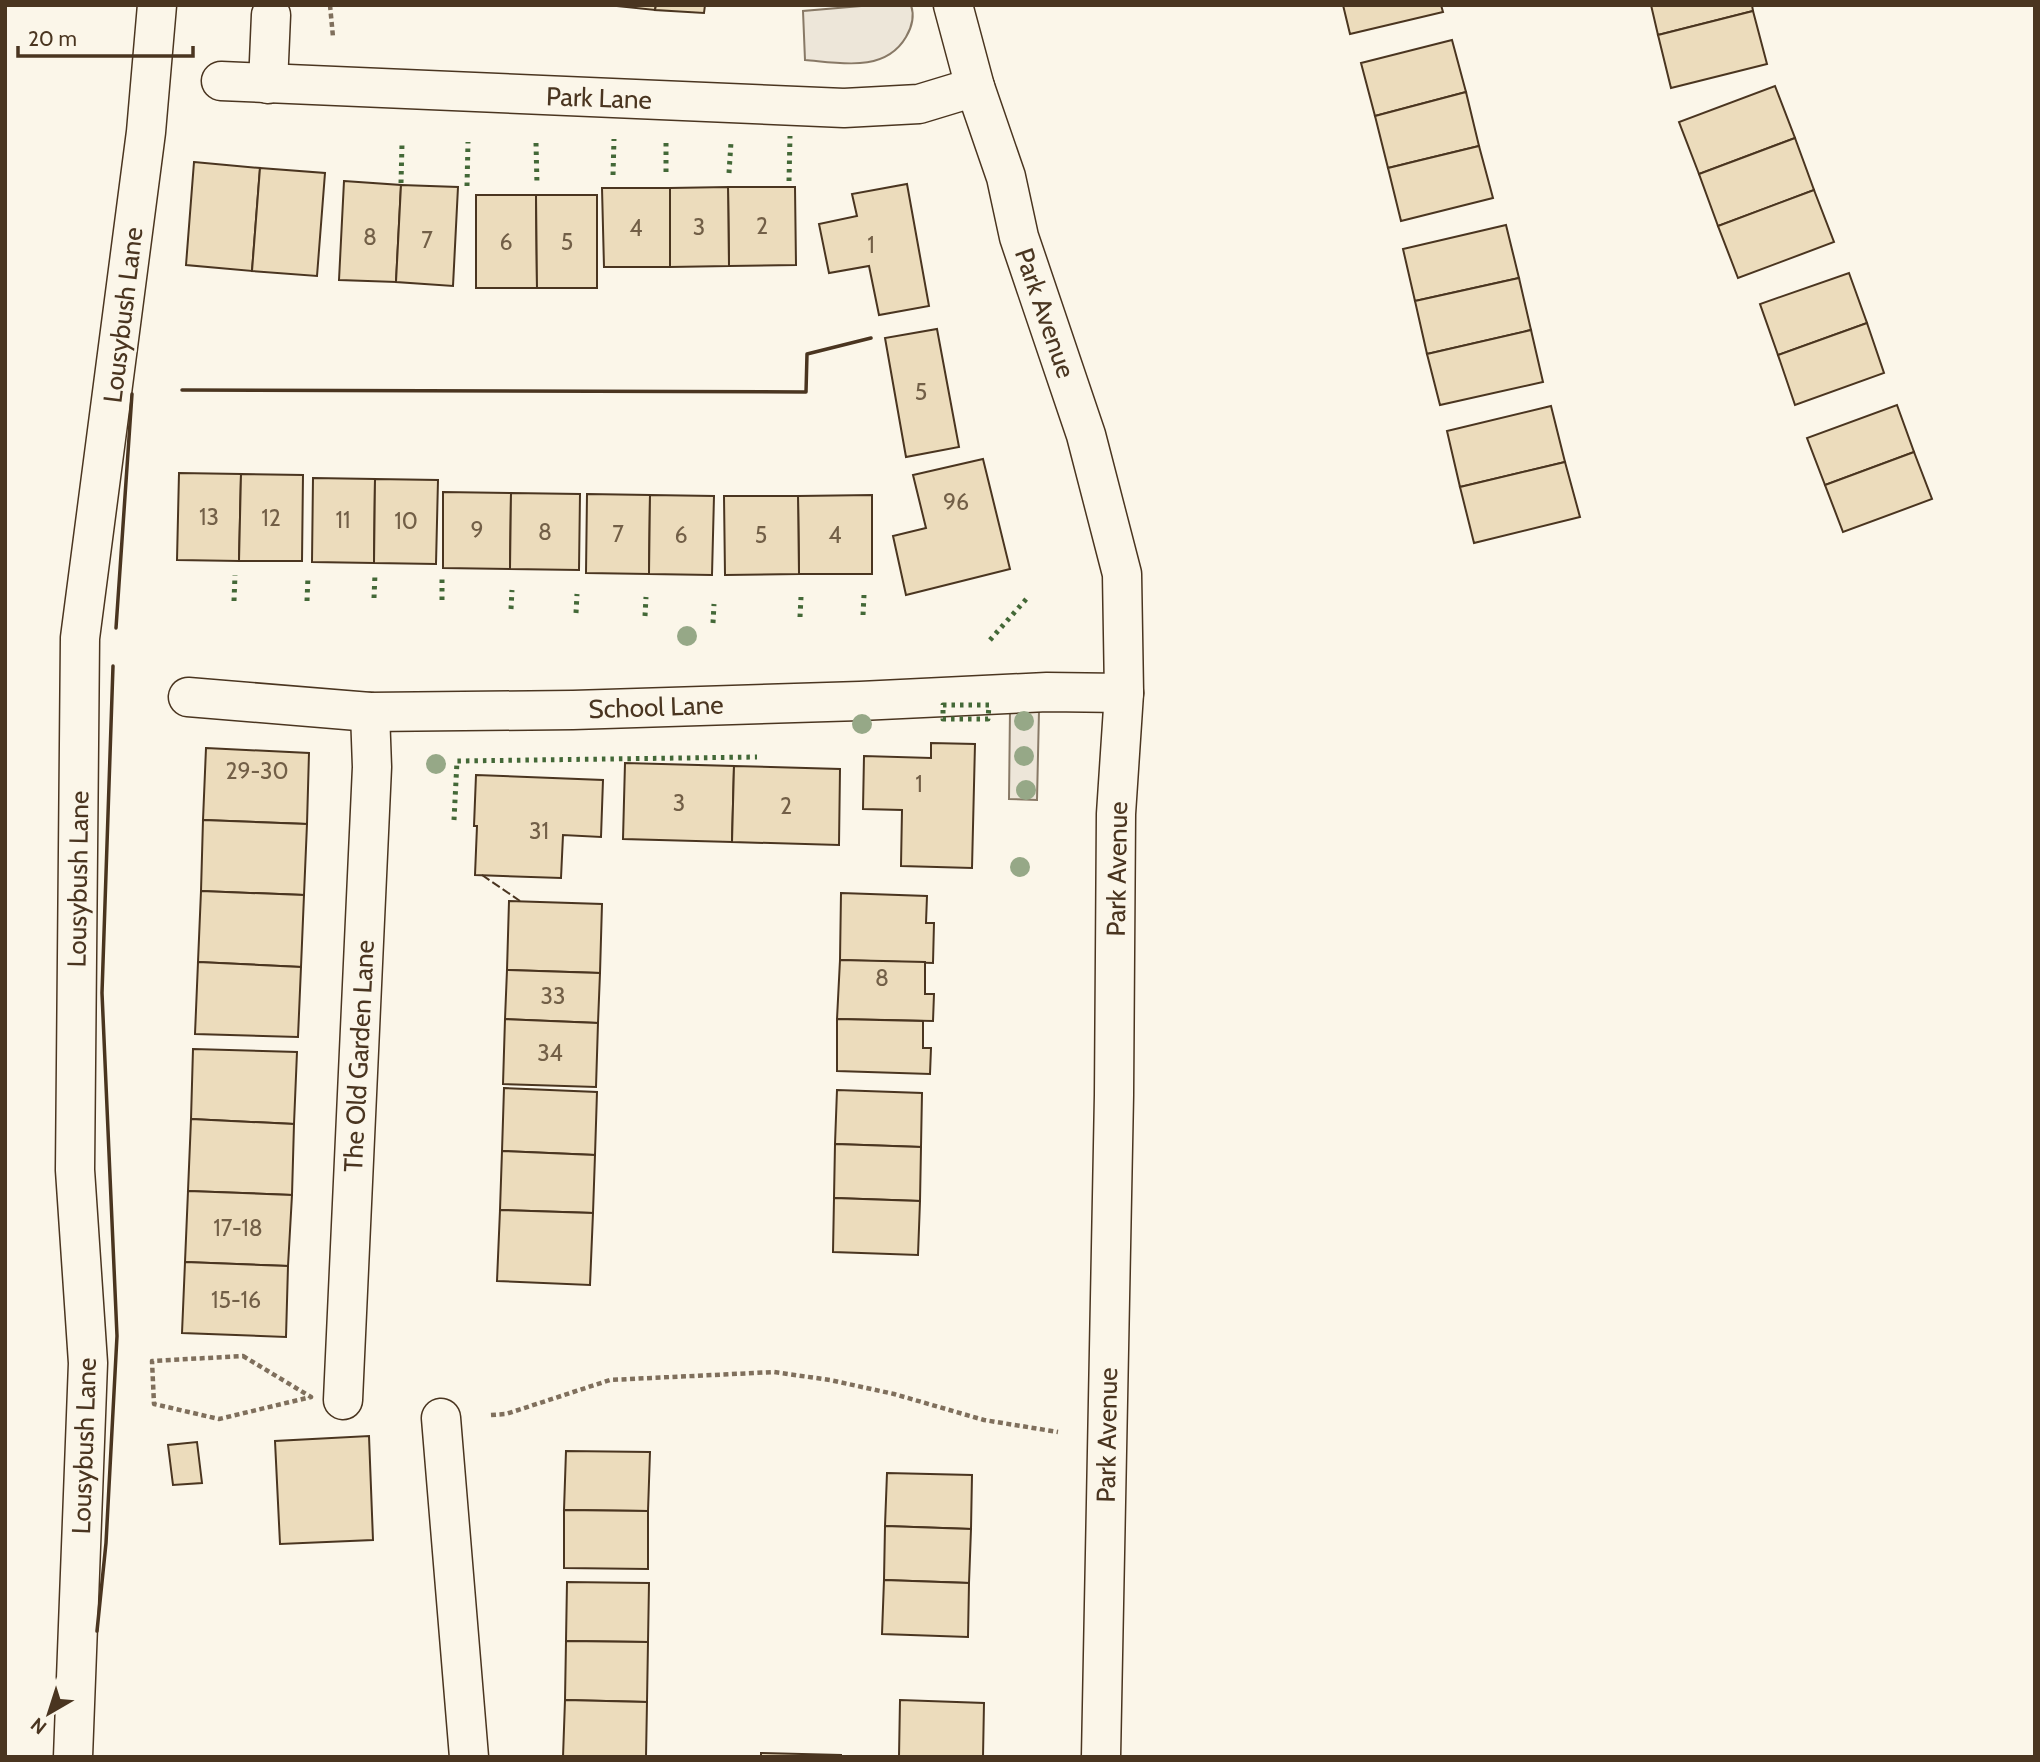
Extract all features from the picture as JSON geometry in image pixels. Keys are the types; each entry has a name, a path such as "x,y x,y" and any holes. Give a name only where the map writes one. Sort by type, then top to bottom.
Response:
{"street":[{"name":"Lousybush Lane","path":"73,1757 89,1363 75,1170 80,638 146,132 157,5"},
{"name":"Park Avenue","path":"953,5 975,86 1006,177 1019,237 1086,435 1122,574 1124,694 1116,814 1101,1757"},
{"path":"268,84 271,15"},
{"name":"Park Lane","path":"220,81 844,108 919,104 975,86"},
{"name":"School Lane","path":"188,698 370,712 846,702 1046,692 1124,694"},
{"name":"The Old Garden Lane","path":"327,1398 371,781 370,712"},
{"path":"441,1418 469,1757"}],"path":[{"path":"243,1356 327,1398 219,1419 154,1404 152,1361 243,1356"},
{"path":"441,1418 506,1414 610,1380 774,1372 830,1380 894,1394 984,1420 1107,1440"}],"shaded area":[{"path":"873,5 911,5 911,26 897,48 874,61 861,63 805,60 803,11"},
{"path":"1010,710 1039,711 1037,800 1009,799"}],"building":[{"path":"607,5 656,5 655,10"},
{"path":"656,5 705,5 704,13 655,10"},
{"path":"1343,5 1441,5 1443,12 1350,34"},
{"path":"1651,5 1752,5 1753,11 1658,35"},
{"path":"1753,11 1767,64 1671,88 1658,35"},
{"path":"1452,40 1466,92 1375,116 1361,63"},
{"path":"1775,86 1795,138 1699,174 1679,122"},
{"path":"1466,92 1479,146 1388,168 1375,116"},
{"path":"1795,138 1814,190 1718,226 1699,174"},
{"path":"1479,146 1493,198 1401,221 1388,168"},
{"path":"194,162 260,168 252,271 186,265"},
{"path":"260,168 325,173 317,276 252,271"},
{"path":"344,181 401,185 396,282 339,280"},
{"path":"907,184 929,306 879,315 869,266 829,273 819,224 857,216 852,194"},
{"path":"401,185 458,187 453,286 396,282"},
{"path":"728,187 795,187 796,265 729,266"},
{"path":"728,187 729,266 670,267 670,188"},
{"path":"602,188 670,188 670,267 604,267"},
{"path":"1814,190 1834,242 1738,278 1718,226"},
{"path":"476,195 536,195 537,288 476,288"},
{"path":"536,195 597,195 597,288 537,288"},
{"path":"1506,225 1519,278 1415,301 1403,249"},
{"path":"1849,273 1867,323 1778,355 1760,304"},
{"path":"1519,278 1531,330 1427,354 1415,301"},
{"path":"1867,323 1884,373 1795,405 1778,355"},
{"path":"937,329 959,447 906,457 885,338"},
{"path":"1531,330 1543,382 1440,405 1427,354"},
{"path":"1897,405 1914,452 1825,485 1807,438"},
{"path":"1551,406 1565,462 1460,487 1447,431"},
{"path":"1914,452 1932,499 1843,532 1825,485"},
{"path":"983,459 1010,569 906,595 893,536 926,528 913,475"},
{"path":"1565,462 1580,517 1474,543 1460,487"},
{"path":"179,473 241,474 239,561 177,560"},
{"path":"241,474 303,475 302,561 239,561"},
{"path":"313,478 375,479 374,563 312,562"},
{"path":"375,479 438,480 436,564 374,563"},
{"path":"443,492 511,493 510,569 443,568"},
{"path":"511,493 580,494 579,570 510,569"},
{"path":"587,494 650,495 649,574 586,573"},
{"path":"650,495 714,496 712,575 649,574"},
{"path":"872,495 872,574 799,574 798,496"},
{"path":"724,496 798,496 799,574 725,575"},
{"path":"931,743 975,744 972,868 901,866 902,810 863,809 864,756 931,758"},
{"path":"206,748 309,753 307,824 203,820"},
{"path":"625,763 734,766 732,842 623,839"},
{"path":"734,766 840,769 839,845 732,842"},
{"path":"476,775 603,780 601,837 563,835 561,878 475,875"},
{"path":"203,820 307,824 304,895 201,891"},
{"path":"201,891 304,895 301,967 198,962"},
{"path":"841,893 927,896 926,923 934,923 933,963 840,960"},
{"path":"509,901 602,904 600,973 507,970"},
{"path":"840,960 925,962 925,994 934,994 933,1021 837,1019"},
{"path":"198,962 301,967 298,1037 195,1034"},
{"path":"507,970 600,973 598,1023 505,1019"},
{"path":"505,1019 598,1023 596,1087 503,1084"},
{"path":"837,1019 923,1021 923,1048 931,1048 930,1074 837,1071"},
{"path":"193,1049 297,1052 294,1124 191,1119"},
{"path":"504,1088 597,1092 595,1155 502,1151"},
{"path":"837,1090 922,1093 921,1147 835,1144"},
{"path":"191,1119 294,1124 292,1195 188,1191"},
{"path":"835,1144 921,1147 920,1201 834,1198"},
{"path":"502,1151 595,1155 593,1213 500,1210"},
{"path":"188,1191 292,1195 288,1266 185,1262"},
{"path":"834,1198 920,1201 918,1255 833,1252"},
{"path":"500,1210 593,1213 590,1285 497,1281"},
{"path":"185,1262 288,1266 286,1337 182,1333"},
{"path":"369,1436 373,1540 280,1544 275,1441"},
{"path":"197,1442 202,1483 173,1485 168,1445"},
{"path":"566,1451 650,1452 648,1511 564,1510"},
{"path":"887,1473 972,1475 971,1529 885,1526"},
{"path":"564,1510 648,1511 648,1569 564,1568"},
{"path":"885,1526 971,1529 969,1583 884,1580"},
{"path":"884,1580 969,1583 968,1637 882,1634"},
{"path":"567,1582 649,1583 648,1642 566,1641"},
{"path":"566,1641 648,1642 647,1702 565,1700"},
{"path":"565,1700 647,1702 646,1757 563,1757"},
{"path":"900,1700 984,1703 983,1757 899,1757"},
{"path":"761,1753 841,1755 841,1757 761,1757"}],"hedge":[{"path":"789,181 790,136"},
{"path":"613,175 614,139"},
{"path":"666,140 666,172"},
{"path":"467,186 468,142"},
{"path":"729,173 731,142"},
{"path":"536,143 537,185"},
{"path":"401,183 402,144"},
{"path":"374,598 375,574"},
{"path":"234,601 235,575"},
{"path":"307,601 308,576"},
{"path":"442,576 442,600"},
{"path":"511,609 512,590"},
{"path":"576,613 577,594"},
{"path":"863,615 864,595"},
{"path":"990,640 1029,596"},
{"path":"645,616 646,597"},
{"path":"800,617 801,597"},
{"path":"713,623 714,604"},
{"path":"943,705 989,705 988,719 943,719 943,705"},
{"path":"454,820 457,761 757,757"}],"fence":[{"path":"482,875 520,901"}],"wall":[{"path":"182,390 806,392 807,354 871,338"},
{"path":"116,628 132,394"},
{"path":"97,1631 106,1543 117,1336 102,993 113,666"}]}
